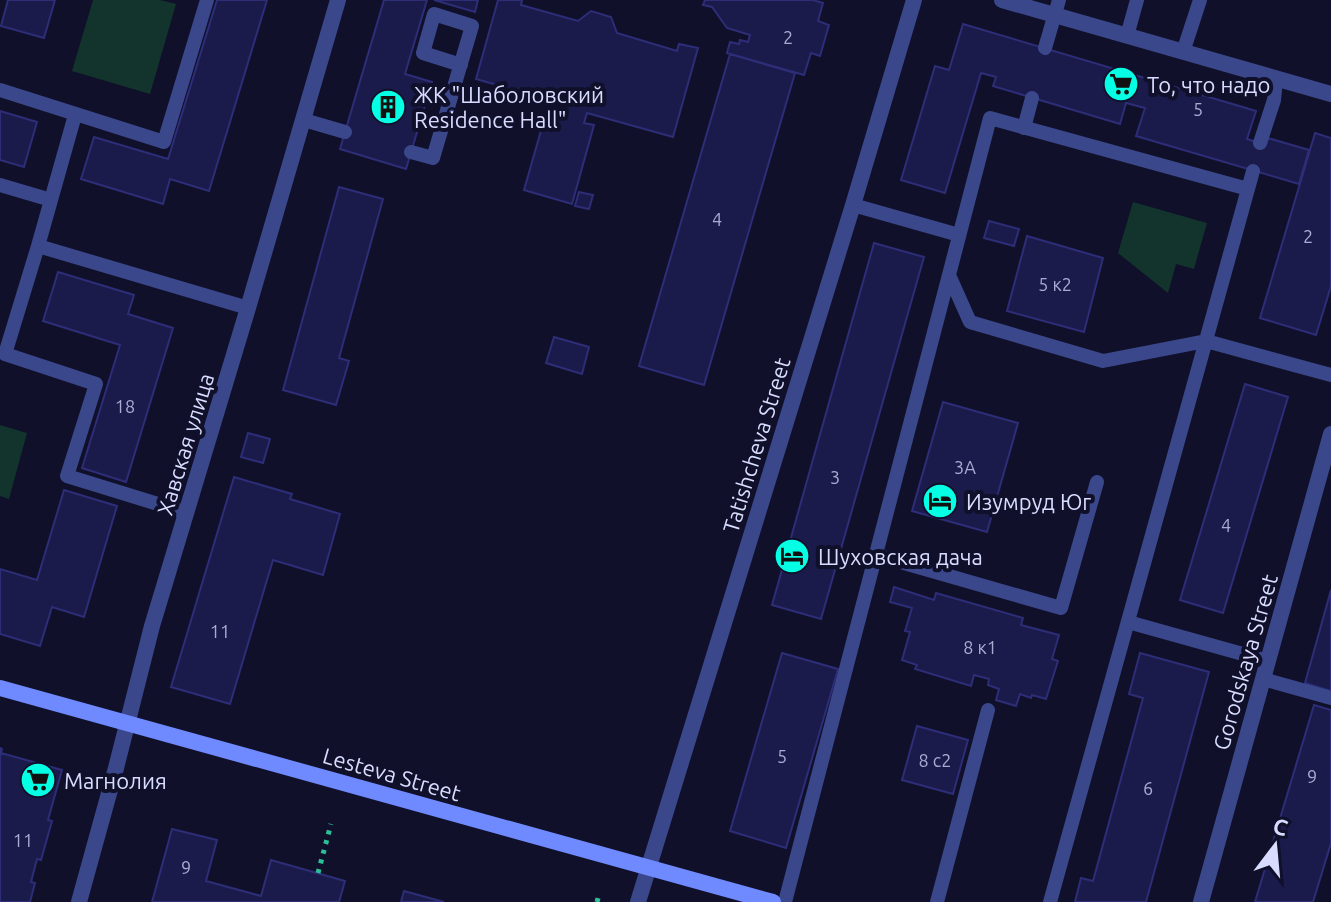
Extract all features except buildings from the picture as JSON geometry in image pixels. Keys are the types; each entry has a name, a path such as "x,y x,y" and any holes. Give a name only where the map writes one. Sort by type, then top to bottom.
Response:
{"street":[{"name":"Хавская улица","path":"79,902 152,626 338,0"},
{"name":"Tatishcheva Street","path":"638,902 914,0"},
{"path":"1002,0 1056,8 1127,36 1331,94"},
{"name":"Gorodskaya Street","path":"1201,902 1331,434"},
{"name":"Lesteva Street","path":"0,688 773,902"}],"lane":[{"path":"0,90 164,142 207,0"},
{"path":"1127,36 1137,0"},
{"path":"1183,52 1200,0"},
{"path":"1045,48 1056,8"},
{"path":"411,152 433,158 461,65"},
{"path":"1260,143 1274,100 1276,79"},
{"path":"1024,128 1032,98"},
{"path":"75,115 38,246 2,353 96,384 67,476 187,513"},
{"path":"785,902 990,118 1248,189"},
{"path":"304,120 345,132"},
{"path":"1050,902 1253,171"},
{"path":"0,185 51,200"},
{"path":"853,205 959,235"},
{"path":"38,246 248,308"},
{"path":"949,275 970,322 1103,361 1206,341 1331,375"},
{"path":"876,555 1061,608 1097,482"},
{"path":"1128,622 1268,661"},
{"path":"1263,679 1331,698"},
{"path":"937,902 988,710"}],"path":[{"path":"318,873 331,824"},
{"path":"597,902 599,895"}],"green space":[{"path":"93,0 160,0 176,4 150,94 72,71"},
{"path":"1133,202 1207,223 1194,269 1176,264 1168,293 1118,253"},
{"path":"0,425 27,433 9,499 0,496"}],"place":[{"name":"То, что надо","path":"1121,84"},
{"name":"ЖК \"Шаболовский Residence Hall\"","path":"388,107"},
{"name":"Изумруд Юг","path":"940,501"},
{"name":"Шуховская дача","path":"792,556"},
{"name":"Магнолия","path":"38,780"}]}
